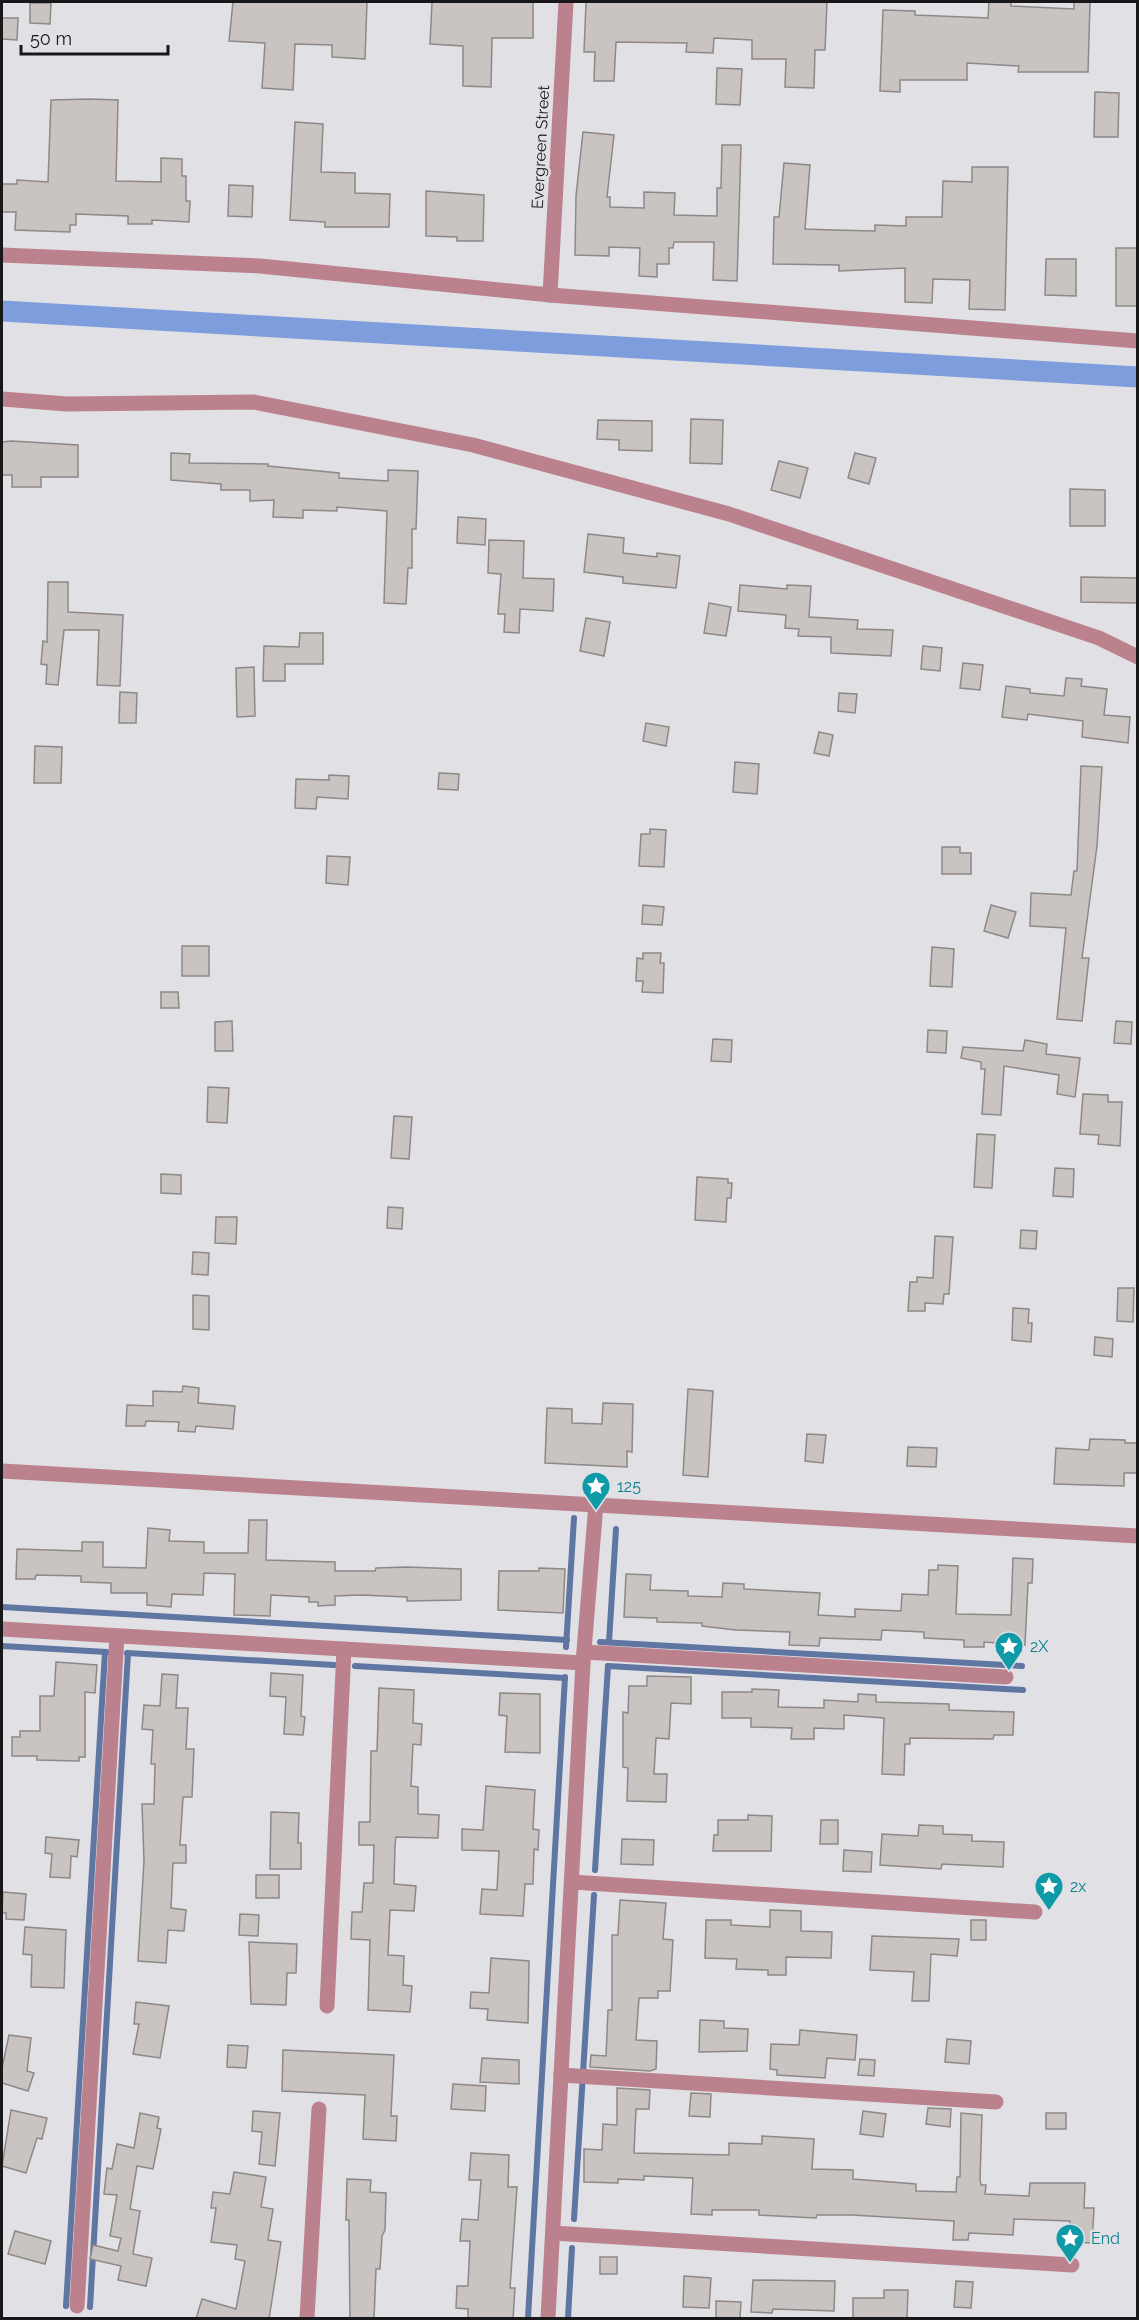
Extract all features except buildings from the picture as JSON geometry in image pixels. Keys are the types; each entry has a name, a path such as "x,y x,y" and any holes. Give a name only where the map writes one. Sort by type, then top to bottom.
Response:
{"street":[{"name":"Evergreen Street","path":"550,295 566,2"},
{"path":"2,255 260,266 550,295 1137,341"},
{"path":"2,399 67,404 254,402 473,445 729,514 1099,638 1137,657"},
{"path":"2,1471 1137,1536"},
{"path":"548,2319 584,1658 596,1504"},
{"path":"2,1629 344,1649 1006,1677"},
{"path":"77,2306 117,1636"},
{"path":"327,2006 344,1649"},
{"path":"572,1882 1035,1912"},
{"path":"561,2075 996,2102"},
{"path":"307,2319 319,2109"},
{"path":"553,2233 1072,2265"}],"waterway":[{"path":"2,311 1138,377"},
{"path":"566,1647 574,1518"},
{"path":"609,1642 616,1529"},
{"path":"2,1607 567,1640"},
{"path":"600,1642 1022,1666"},
{"path":"2,1646 107,1652"},
{"path":"66,2306 105,1652"},
{"path":"127,1653 334,1665"},
{"path":"90,2307 128,1653"},
{"path":"355,1666 565,1678"},
{"path":"608,1666 1023,1690"},
{"path":"595,1870 608,1666"},
{"path":"528,2318 565,1677"},
{"path":"574,2219 594,1895"},
{"path":"568,2318 572,2248"}],"place":[{"name":"125","path":"596,1512"},
{"name":"2X","path":"1009,1672"},
{"name":"2x","path":"1049,1912"},
{"name":"End","path":"1070,2264"}]}
